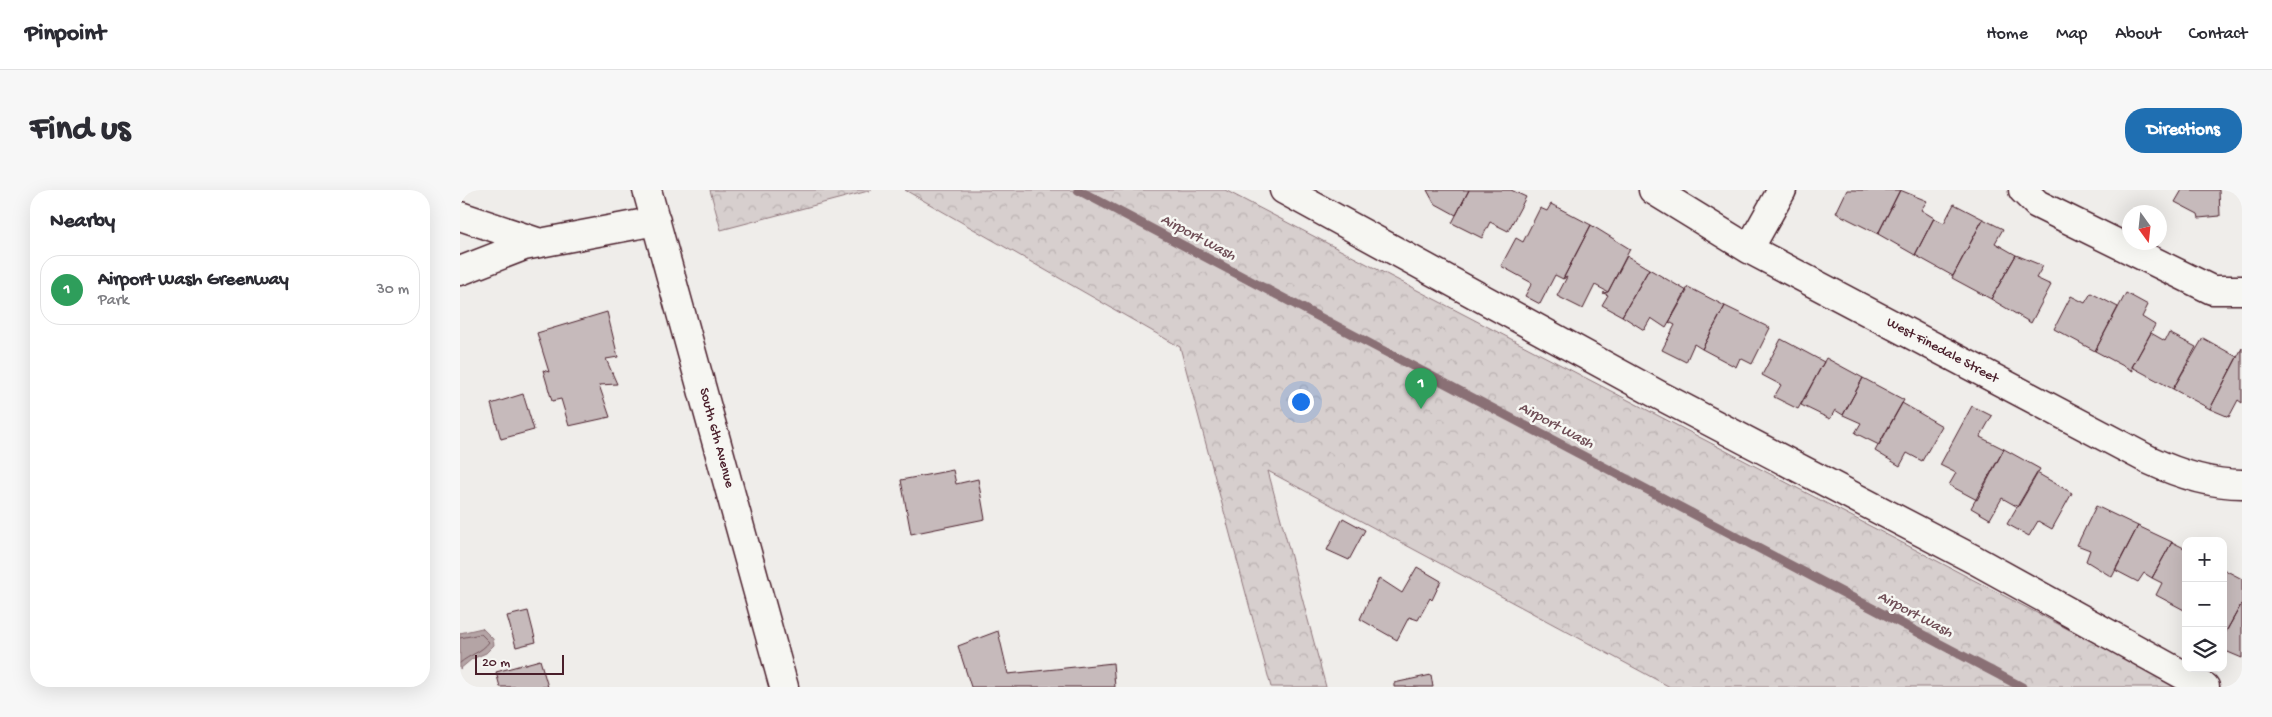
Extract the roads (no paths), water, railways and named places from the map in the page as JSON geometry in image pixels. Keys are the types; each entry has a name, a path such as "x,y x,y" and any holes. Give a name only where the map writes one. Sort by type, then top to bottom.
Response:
{"street":[{"name":"South 6th Avenue","path":"648,190 784,687"},
{"path":"1284,190 1657,394 1974,560 2205,687"},
{"name":"West Finedale Street","path":"1653,190 1749,249 2150,460 2182,475 2230,484 2242,484"},
{"path":"1749,249 1782,190"},
{"path":"2023,190 2037,204 2212,290 2242,290"},
{"path":"460,216 540,243"},
{"path":"460,271 524,246 656,221"}],"water":[{"path":"482,628 493,639 494,645 486,653 472,659 460,669 460,633"}],"waterway":[{"name":"Airport Wash","path":"1078,190 2022,687"}],"place":[{"name":"Airport Wash Greenway","path":"1421,409"}]}
